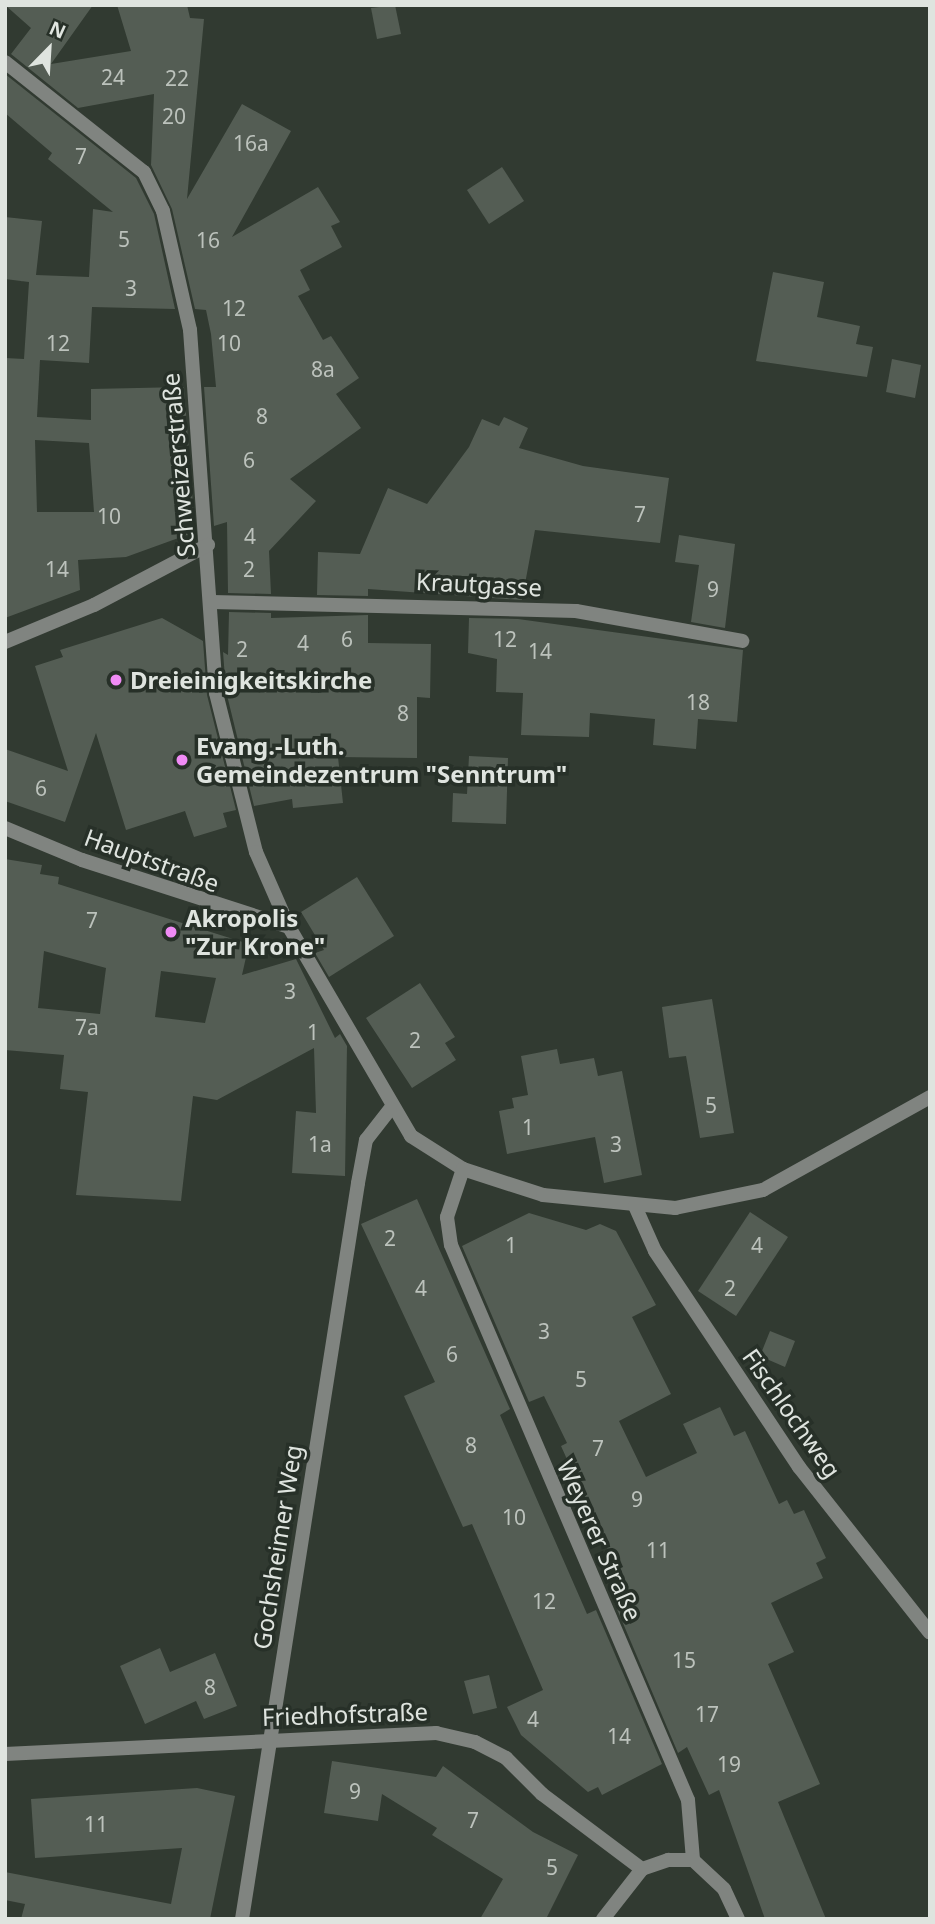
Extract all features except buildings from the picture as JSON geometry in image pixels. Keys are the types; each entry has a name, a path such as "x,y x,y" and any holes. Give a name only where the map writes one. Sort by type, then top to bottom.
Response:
{"street":[{"name":"Schweizerstraße","path":"5,62 145,172 163,211 190,330 208,545 216,693 256,852 289,927"},
{"path":"5,642 93,605 208,545"},
{"name":"Krautgasse","path":"212,602 576,611 742,641"},
{"name":"Hauptstraße","path":"5,828 95,864 289,927"},
{"path":"289,927 327,986 390,1109 411,1136 463,1169 543,1195 635,1206 711,1204 764,1190 930,1097"},
{"name":"Gochsheimer Weg","path":"242,1919 358,1183 366,1140 390,1109"},
{"name":"Weyerer Straße","path":"463,1169 447,1217 450,1245 688,1800 693,1860"},
{"name":"Fischlochweg","path":"635,1206 655,1251 799,1467 930,1633"},
{"name":"Friedhofstraße","path":"5,1754 436,1733 475,1742 506,1759 542,1794 642,1869"},
{"path":"603,1919 642,1869 693,1860 724,1889 738,1919"}],"place":[{"name":"Dreieinigkeitskirche","path":"116,680"},
{"name":"Evang.-Luth. Gemeindezentrum \"Senntrum\"","path":"182,760"},
{"name":"Akropolis \"Zur Krone\"","path":"171,932"}]}
